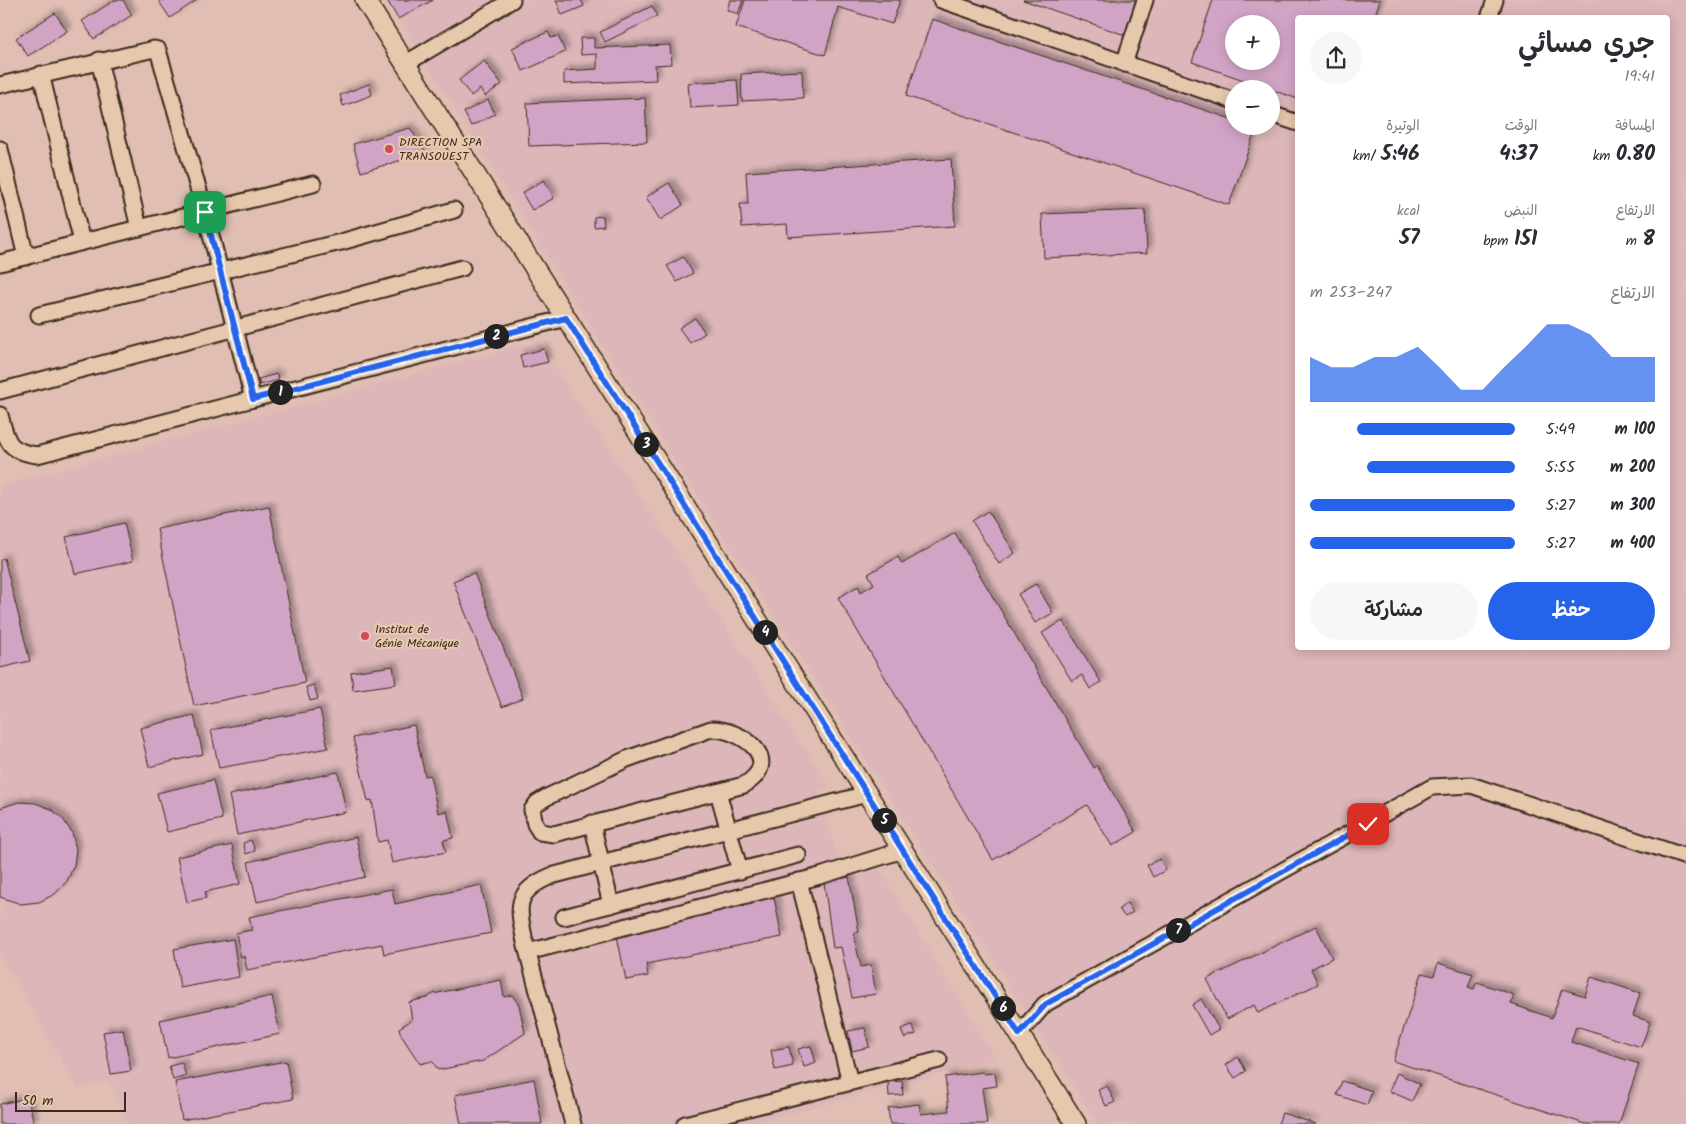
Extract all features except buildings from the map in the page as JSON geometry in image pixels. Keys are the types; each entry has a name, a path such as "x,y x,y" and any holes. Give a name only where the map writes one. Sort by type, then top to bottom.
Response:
{"main road":[{"path":"365,0 1076,1124"}],"street":[{"path":"405,64 512,0"},
{"path":"941,0 1225,98"},
{"path":"1124,64 1145,0"},
{"path":"1490,15 1495,0"},
{"path":"0,85 100,60 154,49 161,54 205,212 253,399"},
{"path":"100,60 139,228"},
{"path":"41,74 82,242"},
{"path":"1280,117 1295,122"},
{"path":"0,149 26,256"},
{"path":"0,263 313,184"},
{"path":"39,316 341,242 454,210"},
{"path":"0,391 462,268"},
{"path":"0,415 6,440 19,453 37,455 566,318"},
{"path":"710,729 723,729 741,737 757,750 761,760 759,774 744,785 592,823 546,835 540,832 535,824 532,810 537,803 546,797 627,759 710,729"},
{"path":"1019,1034 1046,1004 1432,787 1471,785 1686,857"},
{"path":"718,792 740,871"},
{"path":"573,1124 519,913 519,902 523,894 536,882 551,876 867,794"},
{"path":"592,823 611,905"},
{"path":"528,952 799,881 903,850"},
{"path":"564,917 798,855"},
{"path":"799,881 850,1082"},
{"path":"685,1124 939,1060"}],"shaded area":[{"path":"387,0 1686,0 1686,1124 1098,1124 676,462"},
{"name":"Institut de Génie Mécanique","path":"538,341 829,786 819,791 842,874 875,862 996,1059 748,1124 126,1124 114,1087 106,1081 78,1088 0,955 0,486"}],"place":[{"name":"DIRECTION SPA TRANSOUEST","path":"389,149"},
{"name":"Institut de Génie Mécanique","path":"365,636"}],"route":[{"path":"205,212 253,399 566,318 1019,1034 1046,1004 1368,824"}]}
